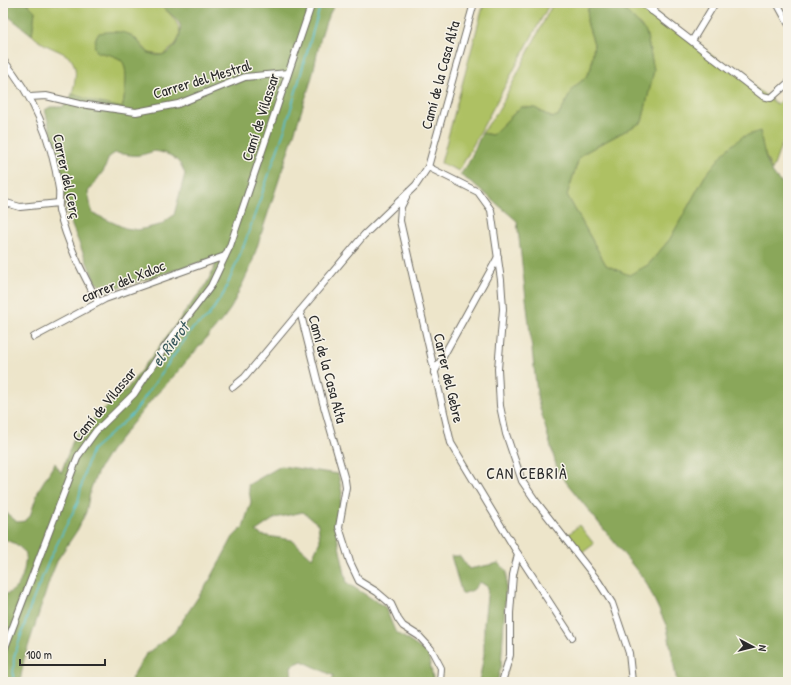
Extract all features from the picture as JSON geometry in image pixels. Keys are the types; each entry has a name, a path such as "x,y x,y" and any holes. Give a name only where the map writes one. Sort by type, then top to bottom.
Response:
{"street":[{"name":"Camí de la Casa Alta","path":"440,682 441,668 431,648 419,636 403,626 391,604 359,580 350,562 340,527 346,480 323,403 300,310 364,235 416,185 428,167 474,3"},
{"path":"642,3 763,96 771,98 788,83"},
{"path":"652,11 658,3"},
{"path":"692,41 715,3"},
{"path":"777,3 788,23"},
{"name":"Camí de Vilassar","path":"3,653 78,456 96,431 134,394 164,348 211,286 225,256 264,149 310,4"},
{"name":"Carrer del Cerç","path":"3,60 30,97 50,148 60,190 59,208 70,246 98,302"},
{"name":"Carrer del Mestral","path":"30,97 46,96 87,105 136,112 178,104 245,77 288,73"},
{"path":"428,167 478,192 491,210 498,257 503,309 498,369 500,406 506,434 522,481 598,581 612,603 629,653 632,682"},
{"name":"Carrer del Gebre","path":"407,193 401,207 400,221 451,442 518,554 572,637"},
{"path":"3,202 20,207 59,203"},
{"name":"carrer del Xaloc","path":"34,337 98,302 225,256"},
{"path":"434,373 498,257"},
{"path":"233,388 245,377 300,310"},
{"path":"502,682 510,655 511,605 514,574 518,554"}],"green space":[{"path":"3,3 27,3 35,11 32,35 3,12"},
{"path":"27,3 157,3 171,15 176,22 179,29 179,35 177,42 171,49 162,55 149,53 135,38 129,34 98,52 117,57 124,65 126,83 122,108 95,102 72,94 75,78 75,67 72,60 32,35 35,11"},
{"path":"157,3 336,3 330,12 322,32 310,84 251,266 231,308 173,377 153,398 110,451 99,469 91,488 86,512 78,529 58,559 50,579 24,659 20,682 3,682 3,595 14,589 21,579 25,566 26,553 16,544 3,539 3,510 17,522 25,521 30,516 39,489 55,463 61,473 75,435 127,389 207,283 215,266 214,258 108,291 95,282 66,211 62,175 45,110 50,107 63,107 69,101 72,94 95,102 122,108 126,83 124,65 117,57 97,52 95,40 99,33 124,33 136,39 149,53 155,55 165,54 176,44 181,29 176,19","holes":["154,151 170,155 180,164 185,174 174,215 160,225 138,230 125,228 92,213 88,192 104,170 109,157 115,153 143,155"]},
{"path":"484,3 550,3 459,171 441,163"},
{"path":"553,3 597,3 588,8 587,22 594,44 591,68 585,78 573,88 559,115 553,118 535,108 521,107 492,135 482,133 500,108"},
{"path":"597,3 609,3 627,12 646,32 654,70 642,122 584,153 579,158 567,195 606,265 629,275 648,265 670,239 705,176 726,150 742,137 760,131 765,154 771,170 781,183 788,186 788,682 677,682 667,627 646,582 558,472 538,401 517,221 474,184 460,175 468,164 482,133 492,135 521,107 535,108 552,118 559,115 573,88 585,78 591,68 594,44 587,22 588,8"},
{"path":"609,3 641,3 777,104 788,94 788,135 782,143 772,171 763,149 760,131 705,176 670,239 648,265 629,276 606,265 567,195 579,158 584,153 642,122 654,70 646,32 627,12"},
{"path":"281,466 338,474 342,493 336,532 347,583 385,607 395,631 428,654 434,682 330,682 334,676 302,661 291,666 292,682 134,682 131,679 146,654 174,633 211,578 233,537 243,527 251,502 248,485","holes":["303,512 318,524 320,541 312,558 292,540 261,535 256,531 275,518"]},
{"path":"579,525 594,544 582,553 568,535"},
{"path":"451,556 460,556 469,569 499,563 507,572 501,667 497,682 479,682 484,655 484,624 488,587 480,582 473,590 462,594"}],"waterway":[{"name":"el Rierot","path":"13,682 14,657 32,602 51,556 78,502 85,470 92,450 133,414 193,328 207,318 224,293 244,245 286,126 321,3"}],"district":[{"name":"CAN CEBRIÀ","path":"527,473"}]}
